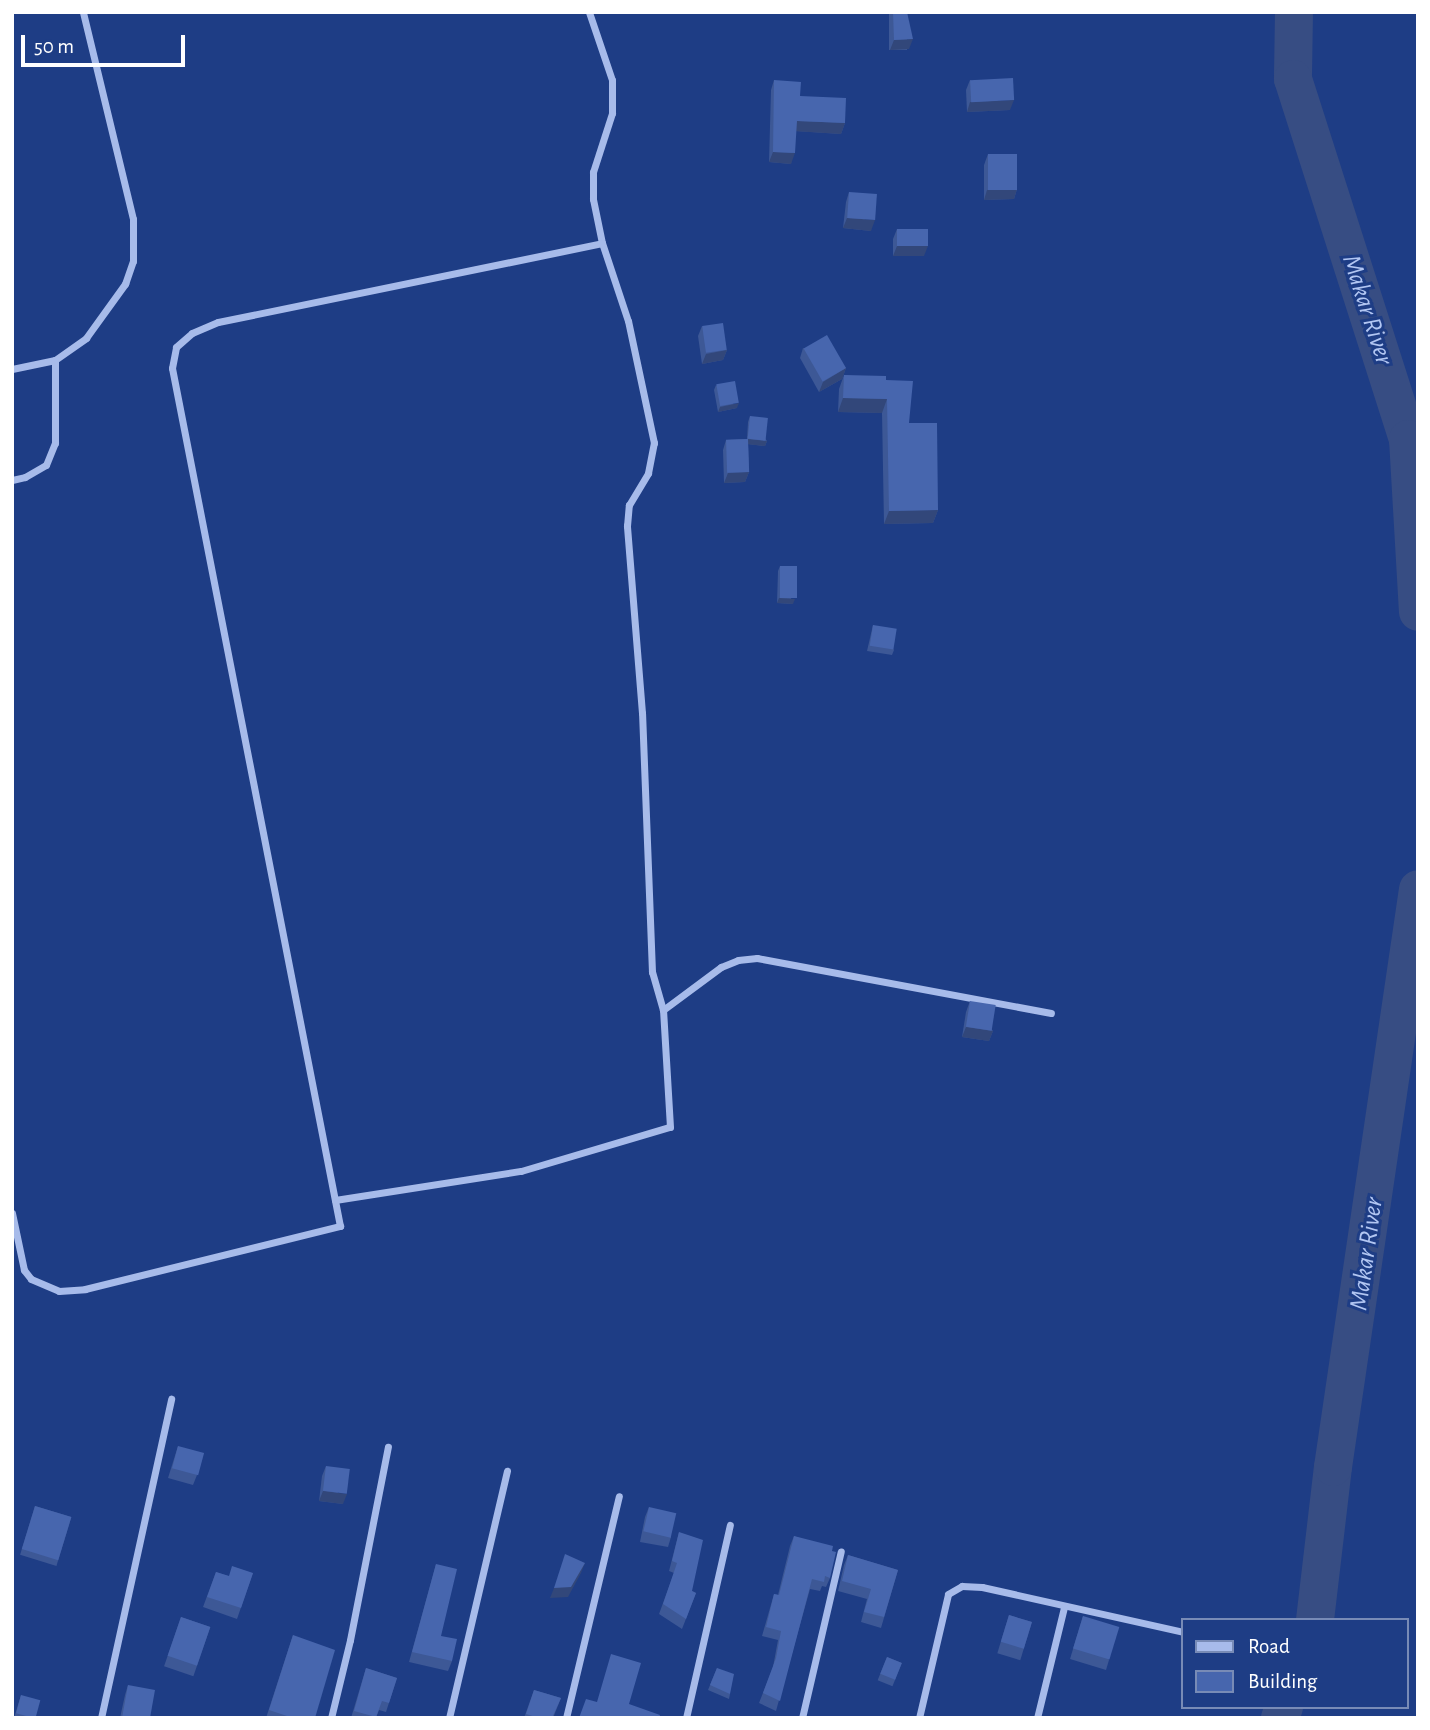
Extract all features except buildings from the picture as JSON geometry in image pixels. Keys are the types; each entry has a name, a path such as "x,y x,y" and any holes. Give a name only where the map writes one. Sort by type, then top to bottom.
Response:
{"street":[{"path":"12,369 55,360 86,338 125,284 133,261 133,219 83,12"},
{"path":"335,1200 521,1171 670,1127 663,1010 652,972 642,713 627,526 629,505 648,473 654,443 628,321 602,243 593,199 593,172 611,113 612,80 589,12"},
{"path":"12,1213 24,1270 31,1279 59,1291 85,1289 340,1226 172,368 173,358 183,340 218,323 602,243"},
{"path":"12,480 25,477 46,465 55,443 55,360"},
{"path":"663,1010 722,967 738,960 757,958 1051,1013"},
{"path":"101,1718 172,1399"},
{"path":"331,1718 350,1640 388,1447"},
{"path":"449,1718 508,1471"},
{"path":"566,1718 619,1496"},
{"path":"686,1718 730,1525"},
{"path":"802,1718 841,1551"},
{"path":"919,1718 948,1594 954,1588 982,1587 1182,1632"},
{"path":"1037,1718 1064,1607"}],"waterway":[{"name":"Makar River","path":"1294,12 1293,79 1408,439 1418,612"},
{"name":"Makar River","path":"1315,1618 1333,1467 1418,889"},
{"name":"Makar River","path":"1280,1718 1283,1709"}]}
